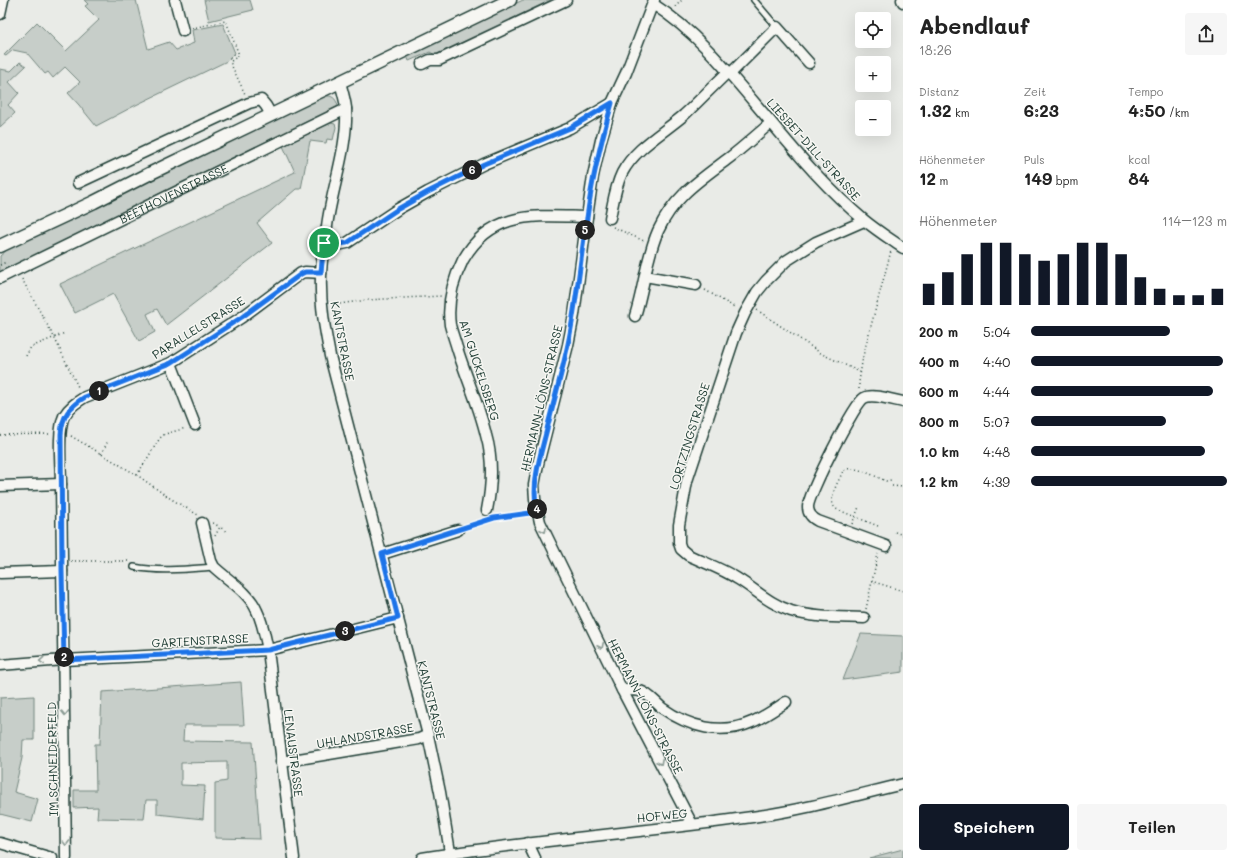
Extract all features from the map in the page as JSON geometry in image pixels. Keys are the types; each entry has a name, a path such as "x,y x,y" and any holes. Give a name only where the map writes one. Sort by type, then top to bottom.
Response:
{"street":[{"path":"0,14 3,0"},
{"path":"174,0 183,31"},
{"path":"0,246 94,202 510,0"},
{"path":"422,64 430,60 439,60 566,0"},
{"name":"LIESBET-DILL-STRASSE","path":"653,2 694,37 720,62 771,123 838,197 864,221 903,248"},
{"name":"HERMANN-LÖNS-STRASSE","path":"653,2 626,73 612,103 601,140 593,176 571,330 538,464 534,485 534,499 537,512 556,555 622,690 692,824"},
{"path":"610,222 617,189 622,174 631,159 641,149 685,114 777,27 809,63"},
{"name":"KANTSTRASSE","path":"340,82 345,98 345,133 324,243 321,272 323,321 330,356 428,735 451,856"},
{"path":"78,183 249,103 261,100 271,115"},
{"path":"324,243 347,243 398,209 428,192 484,164 570,128 612,103"},
{"name":"BEETHOVENSTRASSE","path":"0,278 346,109"},
{"path":"635,316 641,299 653,244 666,218 682,196 696,182 731,157 771,123"},
{"name":"AM GUCKELSBERG","path":"487,510 490,495 491,476 489,446 476,400 450,326 450,304 455,278 463,261 473,246 481,237 501,224 534,216 587,218"},
{"name":"LORTZINGSTRASSE","path":"864,221 816,242 786,261 766,280 747,308 736,333 687,481 679,525 679,543 681,549 738,579 761,596 775,604 804,614 864,618"},
{"name":"PARALLELSTRASSE","path":"64,660 61,434 62,422 67,411 83,398 171,363 242,317 301,274 305,272 321,272"},
{"path":"645,276 696,285"},
{"path":"171,363 195,425"},
{"path":"886,546 813,518 808,508 809,501 844,428 864,398 874,396 903,402"},
{"path":"0,486 61,484"},
{"path":"202,523 207,547 214,566"},
{"path":"382,554 458,530"},
{"path":"0,573 62,566"},
{"name":"LENAUSTRASSE","path":"214,566 244,592 254,605 261,619 268,650 294,858"},
{"name":"GARTENSTRASSE","path":"0,664 268,650 398,618"},
{"name":"IM SCHNEIDERFELD","path":"64,660 66,858"},
{"path":"622,690 640,691 680,718 702,727 727,730 752,722 786,702"},
{"name":"UHLANDSTRASSE","path":"281,762 419,739 428,735"},
{"name":"HOFWEG","path":"422,858 451,856 528,843 753,817 804,808 903,784"},
{"path":"0,843 52,858"},
{"path":"528,843 535,858"}],"lane":[{"path":"754,0 777,27"},
{"path":"134,567 146,569 180,569 214,566"}],"path":[{"path":"183,31 226,21 239,55 230,62 249,103"},
{"path":"610,222 653,244"},
{"path":"864,398 859,388 860,372 893,242"},
{"path":"17,270 54,337 83,398"},
{"path":"696,285 747,308 822,354 860,372"},
{"path":"331,305 367,300 445,296"},
{"path":"26,356 31,347 65,333"},
{"path":"137,475 160,438 172,431 195,425"},
{"path":"0,435 54,434"},
{"path":"67,434 137,475 168,497 187,508"},
{"path":"101,454 108,441"},
{"path":"878,526 836,509 832,499 843,471 846,468 854,468 886,481 891,480"},
{"path":"892,486 903,487"},
{"path":"849,532 859,507"},
{"path":"458,530 494,518 537,512"},
{"path":"207,547 220,527 227,532"},
{"path":"895,532 903,536"},
{"path":"62,566 126,561 131,562 134,567"},
{"path":"864,618 875,562"},
{"path":"871,581 903,591"}],"shaded area":[{"path":"84,0 136,0 148,49 169,42 176,50 194,43 192,30 223,24 235,53 227,61 96,126 68,93 80,82 65,67 53,78 48,72 45,74 27,53 13,50 6,56 4,55 37,22 66,51 99,20 85,6 88,4"},
{"path":"204,0 250,0 253,10 209,21"},
{"path":"523,0 551,0 435,55 430,52 409,61 407,56"},
{"path":"20,62 26,66 9,82 19,93 8,105 15,113 0,127 0,69 11,71"},
{"path":"324,96 333,98 338,106 0,272 0,256 8,249"},
{"path":"331,123 335,124 336,127 333,140 327,139 326,143 310,141 301,189 296,189 257,223 272,243 166,325 157,309 147,314 155,332 139,341 113,294 75,313 60,284 295,172 283,146"},
{"path":"861,634 903,636 903,672 843,680"},
{"path":"241,682 244,725 184,725 183,741 253,742 260,839 215,838 215,783 227,781 227,762 181,763 181,785 205,786 203,819 157,814 157,800 146,800 144,819 97,818 98,807 74,808 74,790 96,790 95,744 100,744 102,692"},
{"path":"34,696 34,740 23,740 22,758 14,792 38,799 32,822 0,814 0,698"},
{"path":"903,849 903,858 869,858"}],"route":[{"path":"612,103 601,140 593,176 574,315 568,345 534,485 534,499 537,512 494,518 382,554 398,618 268,650 64,660 61,428 67,411 74,404 85,397 171,363 242,317 301,274 305,272 321,272 324,243 347,243 398,209 428,192 484,164 570,128 612,103"}]}
